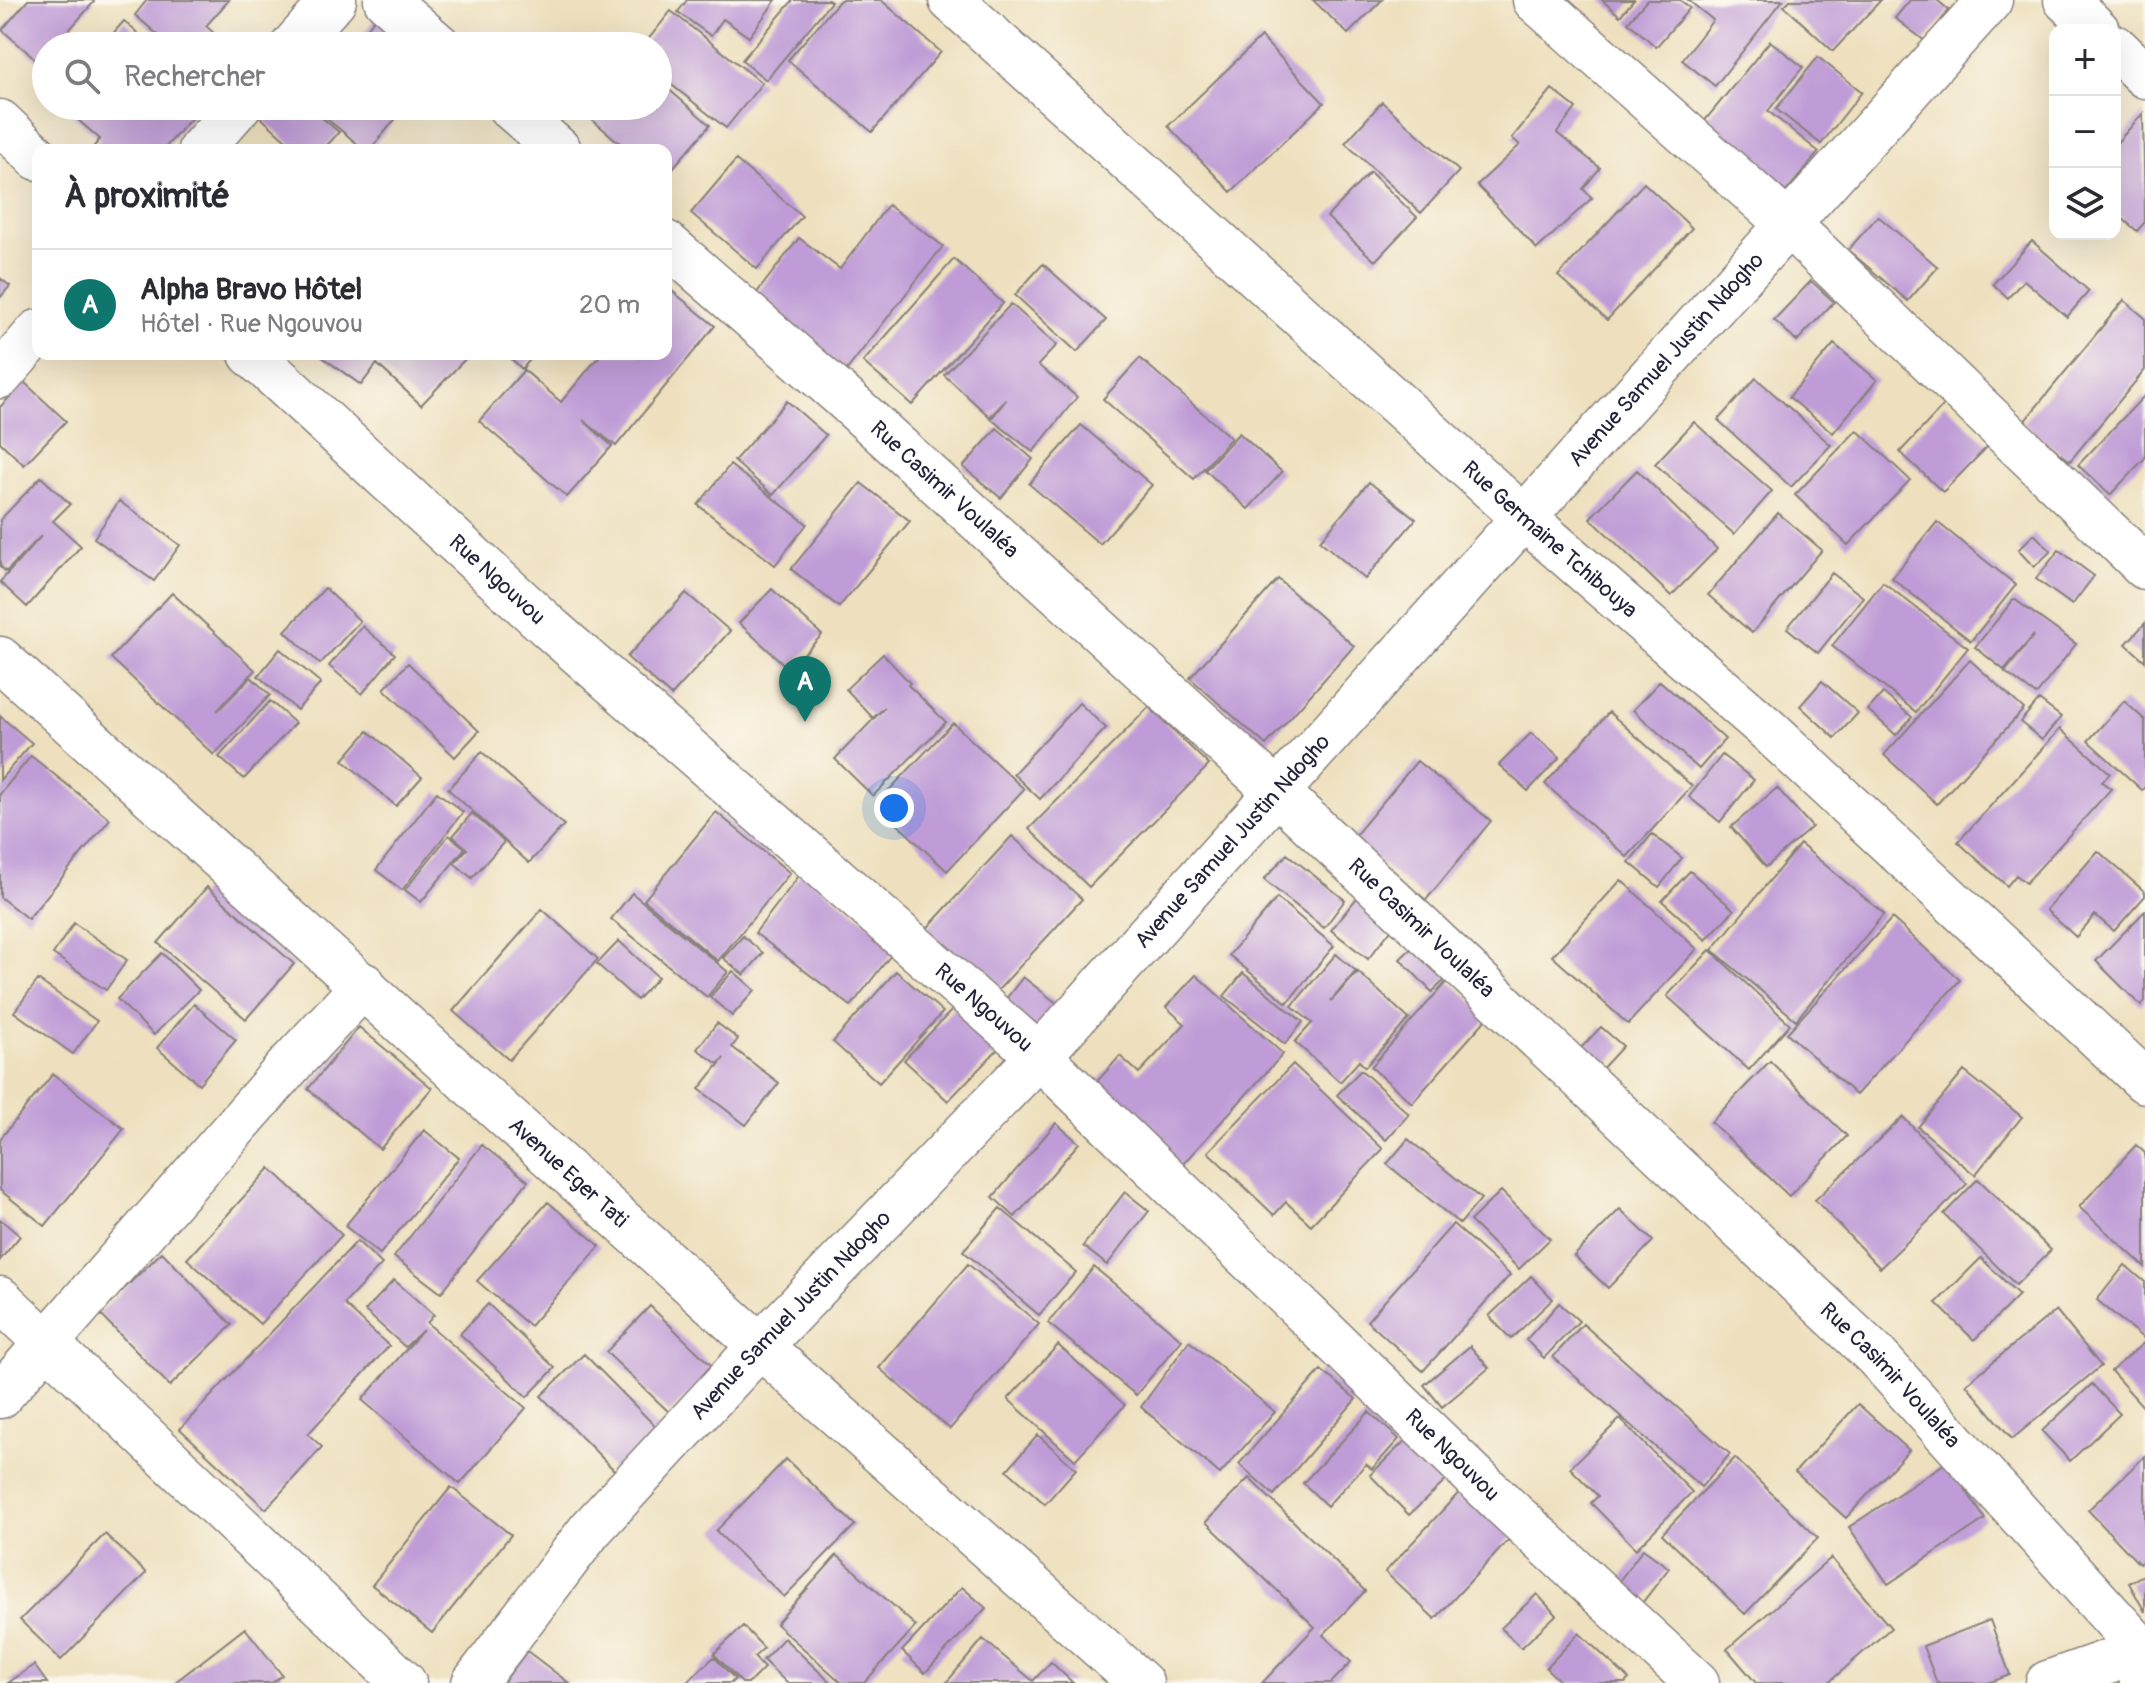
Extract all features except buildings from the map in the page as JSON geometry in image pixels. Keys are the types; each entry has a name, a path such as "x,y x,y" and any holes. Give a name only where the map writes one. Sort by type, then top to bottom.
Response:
{"street":[{"path":"305,32 334,0"},
{"path":"386,0 423,32"},
{"name":"Rue Germaine Tchibouya","path":"951,0 1523,517 1767,729 2145,1081"},
{"path":"1535,0 1789,225 2145,567"},
{"name":"Avenue Samuel Justin Ndogho","path":"474,1683 590,1530 760,1346 1039,1056 1990,0"},
{"path":"2066,0 2091,24"},
{"path":"2121,53 2145,76"},
{"path":"205,144 227,120"},
{"path":"525,120 552,144"},
{"path":"0,122 32,152"},
{"name":"Rue Casimir Voulaléa","path":"672,248 843,397 1276,791 1876,1356 2143,1661"},
{"path":"0,376 32,339"},
{"name":"Rue Ngouvou","path":"258,360 551,629 1039,1056 1492,1493 1697,1683"},
{"name":"Avenue Eger Tati","path":"0,659 760,1346 1141,1683"},
{"path":"0,1396 294,1060 364,985"},
{"path":"0,1299 404,1683"},
{"path":"2048,1683 2143,1661"}],"place":[{"name":"Alpha Bravo Hôtel","path":"805,722"}]}
